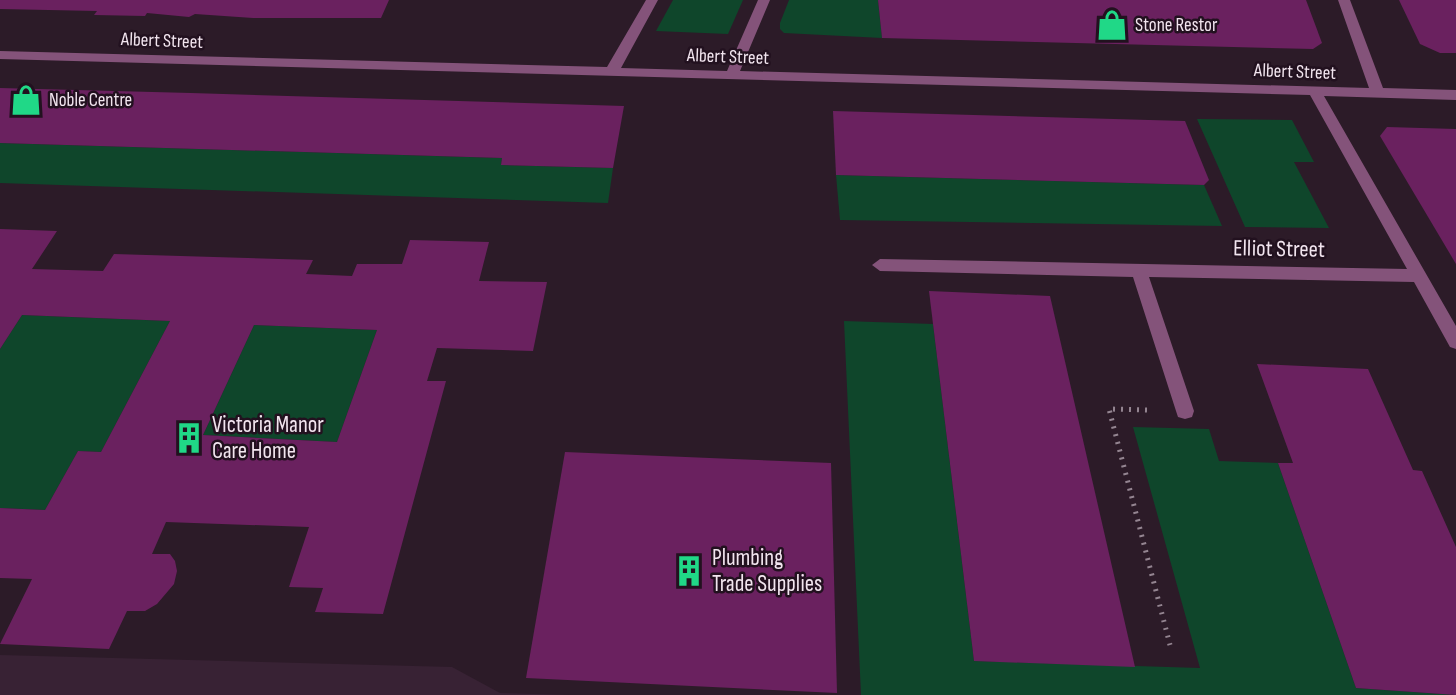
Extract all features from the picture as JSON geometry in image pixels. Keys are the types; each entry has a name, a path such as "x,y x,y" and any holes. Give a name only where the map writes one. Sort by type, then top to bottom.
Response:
{"street":[{"path":"611,73 652,0"},
{"path":"731,76 764,0"},
{"path":"1344,0 1378,93"},
{"name":"Albert Street","path":"0,55 1456,95"},
{"path":"1314,91 1456,341"},
{"name":"Elliot Street","path":"880,265 1419,276"},
{"path":"1139,270 1185,411"}],"path":[{"path":"1170,645 1108,409 1185,411"}],"shaded area":[{"path":"0,655 452,667 500,693 570,695 0,695"}],"green space":[{"path":"673,0 743,0 728,34 656,31"},
{"path":"789,0 878,0 882,38 784,33 780,29 780,23"},
{"path":"1197,119 1292,120 1314,162 1294,162 1329,228 1245,227"},
{"path":"0,143 502,158 501,165 613,168 608,203 0,183"},
{"path":"836,175 1204,185 1222,226 840,220"},
{"path":"22,315 170,321 101,452 78,451 45,510 0,508 0,349"},
{"path":"844,321 933,324 974,661 1200,668 1133,427 1209,429 1219,461 1278,463 1356,688 1456,695 861,695"},
{"path":"254,325 377,330 337,442 203,435"}],"building":[{"path":"0,0 389,0 381,18 253,18 147,13 145,16 94,15 97,11 0,9"},
{"path":"878,0 1306,0 1322,43 1313,49 882,38"},
{"path":"1399,0 1456,0 1456,53 1440,53 1420,44"},
{"path":"0,88 624,106 613,168 501,165 502,158 0,143"},
{"path":"833,111 1185,121 1209,180 1204,185 836,175"},
{"path":"1387,127 1456,129 1456,264 1380,136"},
{"name":"Victoria Manor Care Home","path":"0,229 57,231 32,269 103,271 114,254 313,260 306,274 352,276 357,264 402,264 410,240 489,242 479,281 547,282 533,351 437,348 427,381 446,381 383,614 315,612 323,588 289,587 309,527 166,522 152,554 170,554 177,571 174,584 157,604 145,611 127,611 109,649 0,644 32,579 0,578 0,508 45,510 78,451 101,452 170,321 22,315 0,349","holes":["254,325 377,330 337,442 203,435"]},
{"path":"929,291 1050,296 1135,667 974,661"},
{"path":"1257,364 1368,369 1413,470 1422,471 1456,547 1456,695 1356,688 1278,463 1293,463"},
{"name":"Plumbing Trade Supplies","path":"565,452 831,463 837,693 526,678"}],"place":[{"name":"Stone Restor","path":"1112,25"},
{"name":"Noble Centre","path":"26,100"},
{"name":"Victoria Manor Care Home","path":"189,438"},
{"name":"Plumbing Trade Supplies","path":"689,571"}]}
